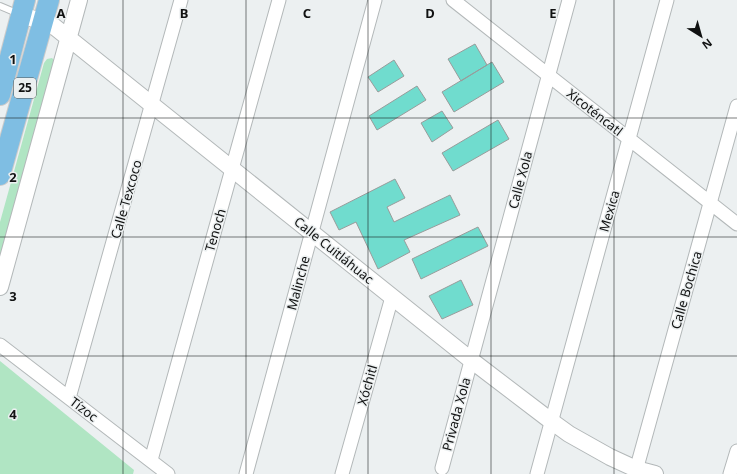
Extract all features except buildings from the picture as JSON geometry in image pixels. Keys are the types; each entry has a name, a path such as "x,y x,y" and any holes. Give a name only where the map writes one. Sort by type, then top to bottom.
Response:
{"main road":[{"name":"25","path":"0,175 49,0"},
{"name":"25","path":"0,95 23,7"}],"street":[{"path":"0,287 79,0"},
{"name":"Calle Texcoco","path":"69,398 182,0"},
{"name":"Tenoch","path":"151,460 279,0"},
{"name":"Malinche","path":"246,474 375,0"},
{"name":"Xicoténcatl","path":"454,0 737,224"},
{"path":"470,13 474,0"},
{"name":"Calle Xola","path":"471,360 569,0"},
{"name":"Mexica","path":"537,474 667,0"},
{"name":"Calle Cuitláhuac","path":"23,7 51,24 471,360 551,421 593,448 636,472 655,474"},
{"name":"Calle Bochica","path":"636,472 737,106"},
{"name":"Xóchitl","path":"342,474 392,297"},
{"name":"Tízoc","path":"0,345 168,474"},
{"name":"Privada Xola","path":"442,468 471,360"},
{"path":"730,474 737,451"}],"lane":[{"path":"0,6 23,7"}],"green space":[{"path":"52,58 55,61 0,277 0,222 44,63 47,59"},
{"path":"0,361 134,470 133,474 0,474"}]}
